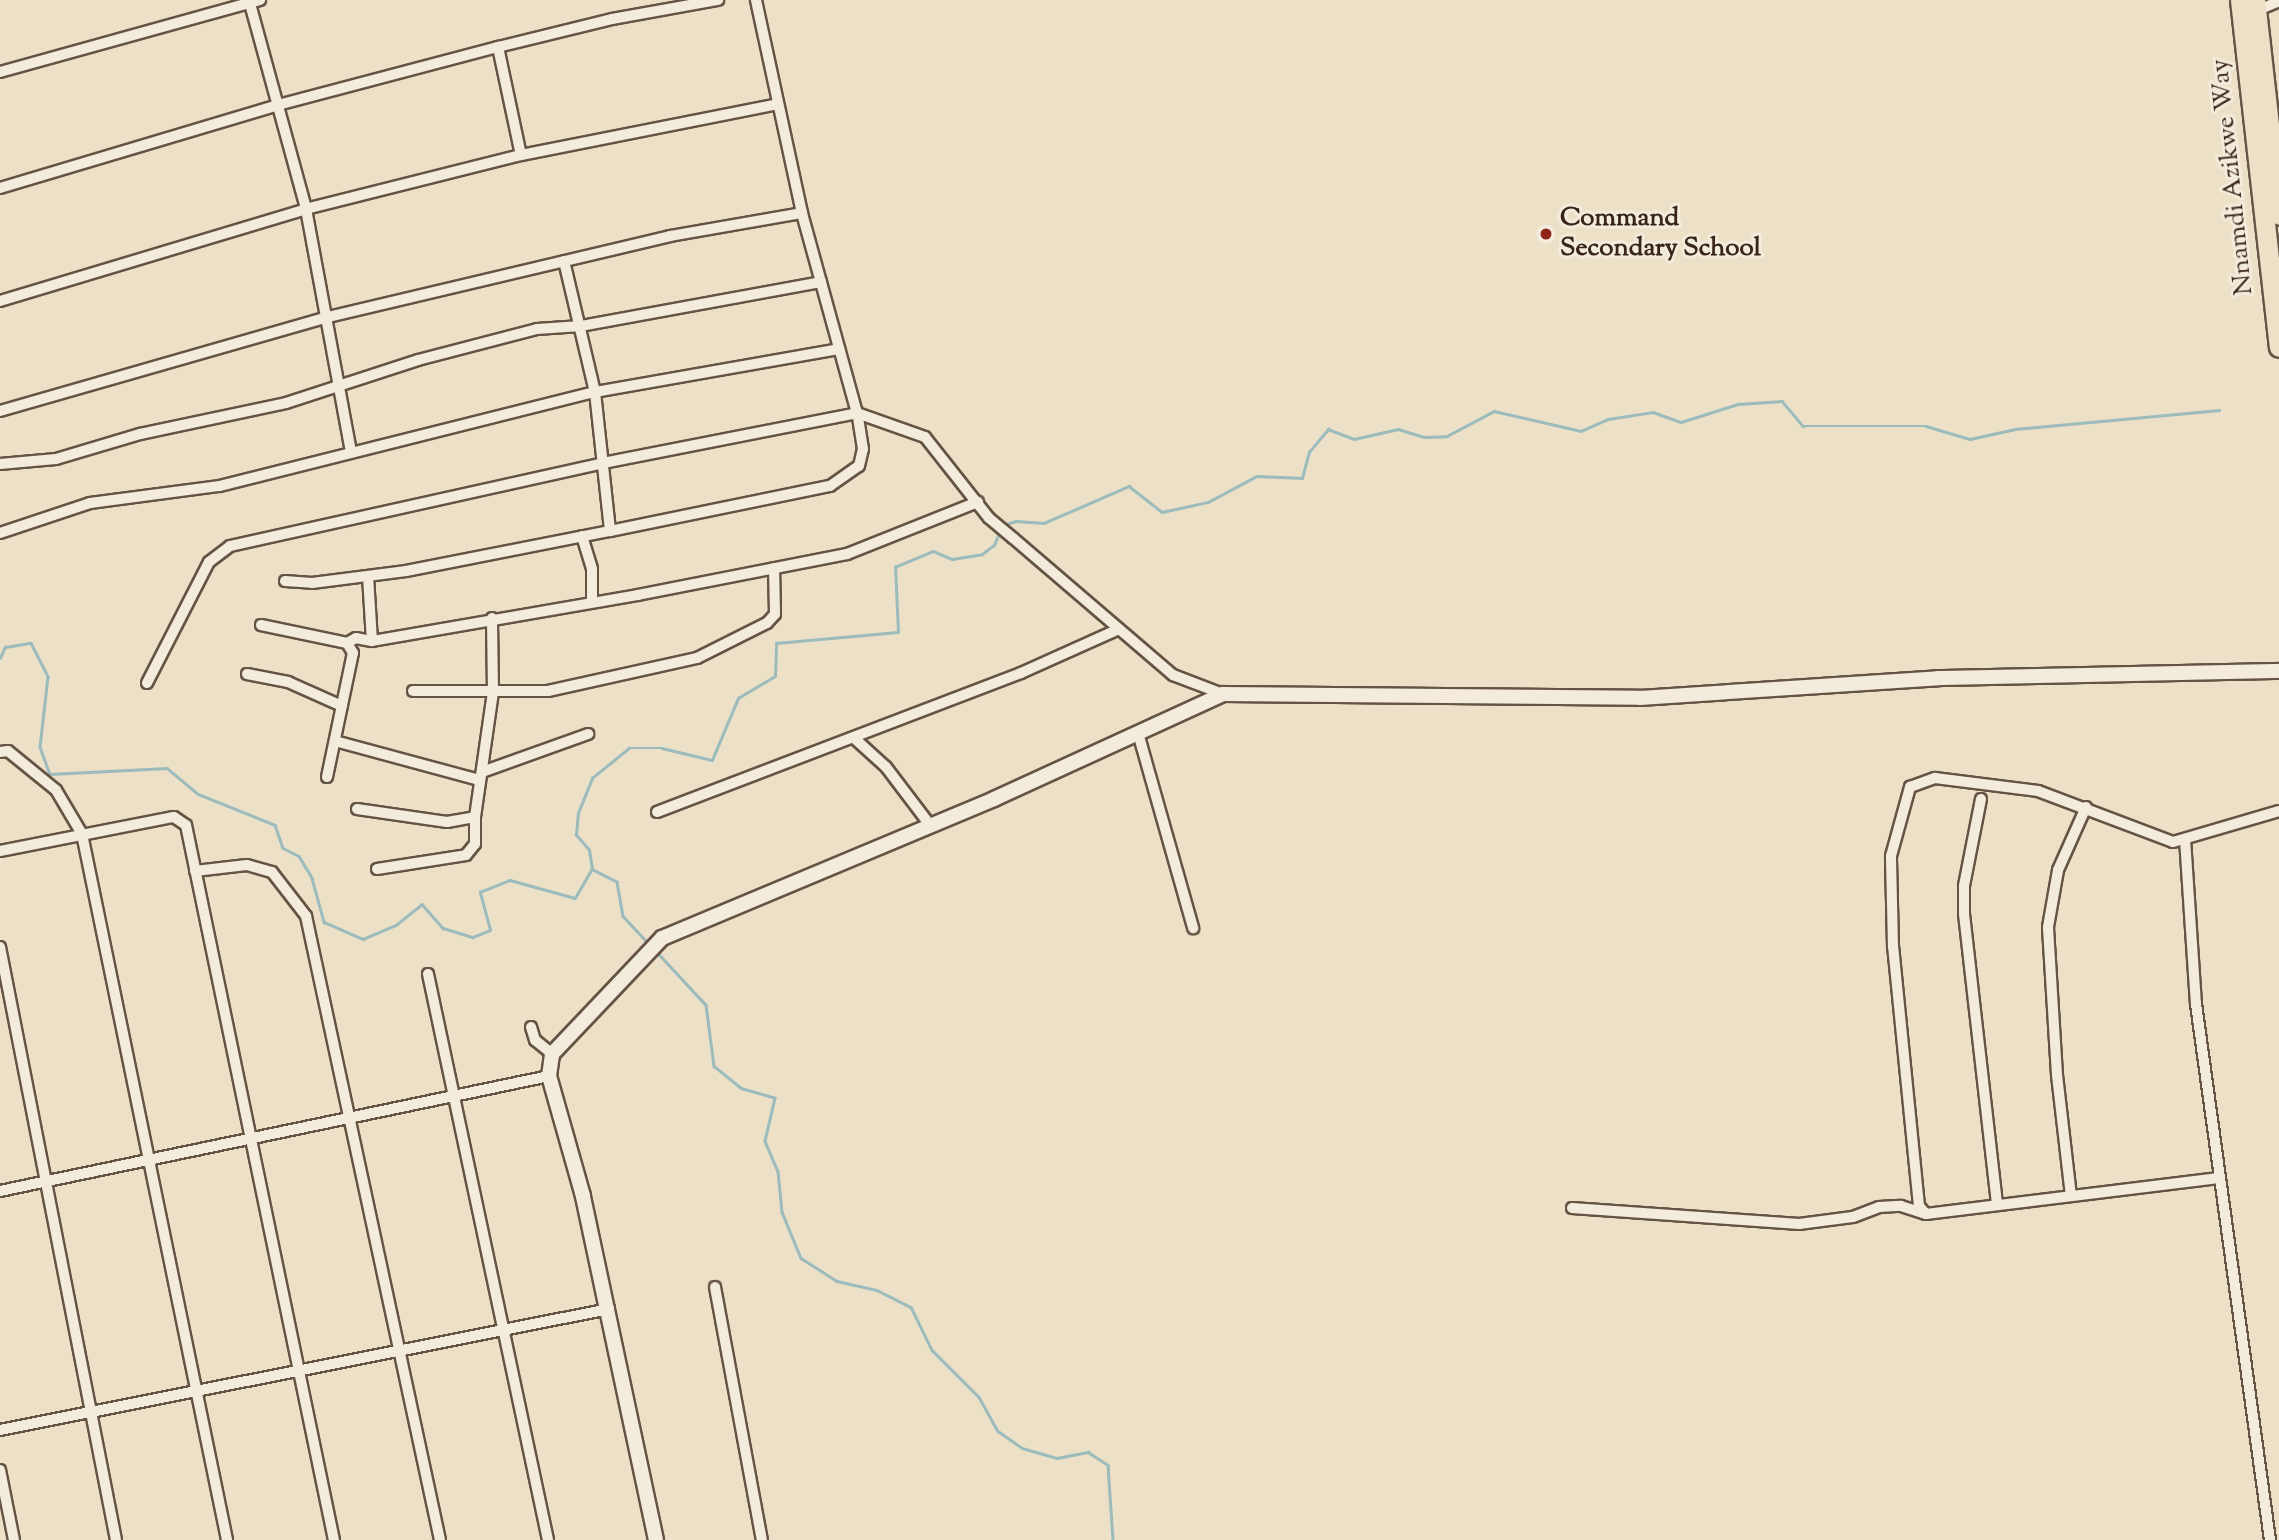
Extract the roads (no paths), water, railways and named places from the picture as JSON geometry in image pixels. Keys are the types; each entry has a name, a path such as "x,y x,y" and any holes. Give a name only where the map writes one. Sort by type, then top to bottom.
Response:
{"highway":[{"name":"Nnamdi Azikwe Way","path":"2251,4 2273,104 2279,215"},
{"name":"Nnamdi Azikwe Way","path":"2251,4 2279,347"}],"street":[{"path":"0,188 278,105 498,47 611,19 718,0"},
{"path":"285,581 368,576 610,531 830,485 859,466 863,449 857,413 802,212 756,0"},
{"path":"0,72 253,1 306,208 324,318 351,452"},
{"path":"2251,4 2279,1"},
{"path":"498,47 520,155"},
{"path":"0,301 306,208 520,155 778,104"},
{"path":"0,411 324,318 564,261 802,212"},
{"path":"564,261 595,392 610,531"},
{"path":"0,464 56,459 140,434 340,387 418,360 537,328 581,326 821,282"},
{"path":"0,533 90,502 219,486 595,392 839,349"},
{"path":"147,683 191,593 220,551 603,463 857,413 925,437 989,518 1173,675 1223,694 1640,698 1938,678 2279,671"},
{"path":"261,625 347,643 356,638 372,641 492,618 592,603 847,554 978,502"},
{"path":"582,536 592,569 592,603"},
{"path":"413,691 548,691 698,658 767,623 775,614 774,568"},
{"path":"368,576 372,641"},
{"path":"377,869 466,855 475,844 475,817 493,692 492,618"},
{"path":"657,813 854,738 1119,629"},
{"path":"327,778 353,653 347,643"},
{"path":"247,674 288,682 342,706"},
{"path":"656,1540 609,1309 549,1076 552,1054 662,938 930,825 1223,694"},
{"path":"1138,733 1194,928"},
{"path":"335,740 481,776 588,734"},
{"path":"854,738 886,767 930,825"},
{"path":"0,752 8,751 56,790 82,834 151,1158 227,1540"},
{"path":"1926,1214 1919,1206 1893,947 1891,856 1906,796 1918,780 1935,778 2038,791 2086,807 2159,841 2185,839 2279,811"},
{"path":"1981,799 1964,886 1964,914 1997,1205"},
{"path":"2071,1196 2056,1061 2048,927 2058,870 2086,807"},
{"path":"357,809 447,822 475,817"},
{"path":"0,850 180,818 186,825 334,1540"},
{"path":"2185,839 2196,1004 2270,1540"},
{"path":"195,871 247,865 272,872 306,916 352,1118 440,1540"},
{"path":"0,947 48,1181 89,1414 116,1540"},
{"path":"428,974 453,1098 466,1139 548,1540"},
{"path":"531,1027 536,1040 552,1054"},
{"path":"0,1191 549,1076"},
{"path":"1572,1208 1799,1224 1853,1217 1880,1207 1901,1206 1926,1214 2219,1178"},
{"path":"715,1287 762,1540"},
{"path":"0,1430 197,1394 609,1309"},
{"path":"0,1470 14,1540"}],"waterway":[{"path":"1003,525 1016,521 1044,523 1129,486 1162,512 1208,502 1257,476 1302,478 1309,452 1328,429 1354,439 1398,429 1424,437 1447,436 1494,411 1581,431 1608,419 1653,412 1681,422 1738,404 1782,401 1803,426 1926,426 1970,439 2015,429 2219,410"},
{"path":"0,658 5,647 31,643 48,677 40,747 50,774 167,768 198,794 275,825 283,848 299,856 312,878 324,922 363,939 396,925 422,904 443,928 473,937 490,930 480,892 510,880 575,898 592,869 589,850 576,835 578,813 592,778 629,748 662,748 712,760 738,698 775,676 776,643 898,632 895,567 933,551 952,559 982,554 994,545 1000,531"},
{"path":"592,869 617,882 623,916 650,945"},
{"path":"657,952 706,1005 714,1066 741,1088 775,1098 765,1141 778,1171 782,1212 801,1258 837,1281 877,1290 911,1307 932,1350 979,1397 998,1431 1022,1448 1057,1458 1088,1452 1108,1465 1113,1540"}],"place":[{"name":"Command Secondary School","path":"1546,234"}]}
